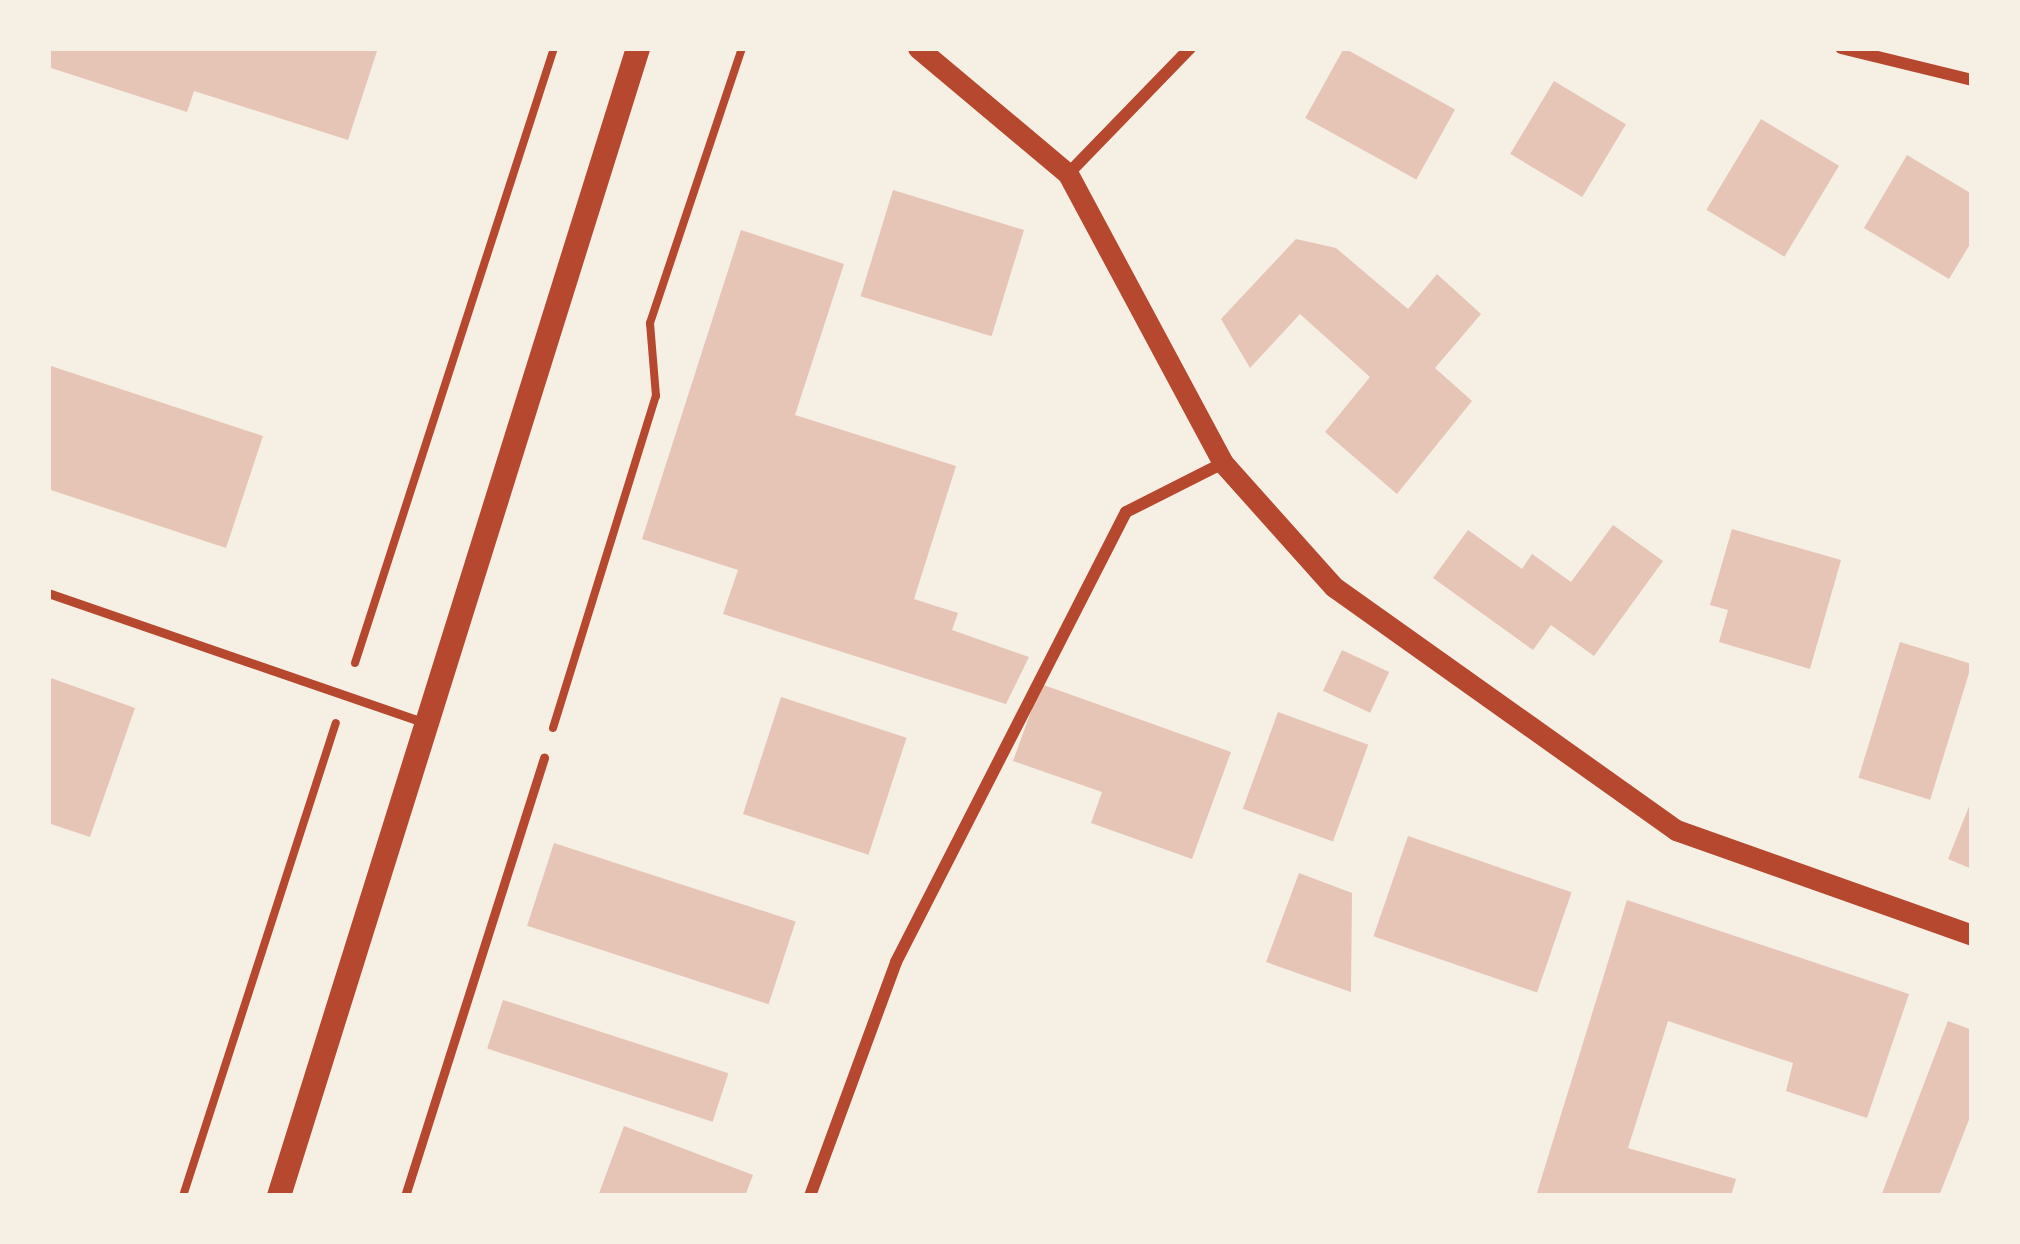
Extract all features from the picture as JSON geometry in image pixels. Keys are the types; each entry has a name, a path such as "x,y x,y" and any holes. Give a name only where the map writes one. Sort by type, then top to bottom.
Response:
{"main road":[{"path":"279,1196 638,48"}],"street":[{"path":"918,48 1068,174 1223,464 1334,587 1676,830 1972,935"},
{"path":"1068,174 1190,48"},
{"path":"1841,48 1972,80"},
{"path":"810,1196 896,962 1126,512 1223,464"}],"lane":[{"path":"48,593 426,723"},
{"path":"405,1196 544,758"}],"path":[{"path":"183,1196 554,48"},
{"path":"544,758 656,396 650,323 742,48"}],"building":[{"path":"48,48 378,48 348,140 194,91 187,112 48,67"},
{"path":"1344,48 1455,110 1416,180 1305,118"},
{"path":"1554,81 1626,124 1582,197 1510,154"},
{"path":"1761,119 1839,166 1784,257 1706,210"},
{"path":"1907,155 1972,194 1972,241 1949,279 1864,228"},
{"path":"893,190 1024,230 992,336 861,296"},
{"path":"741,230 844,264 795,415 956,466 914,599 958,613 952,630 1029,657 1006,704 723,614 738,570 642,539"},
{"path":"1296,239 1336,248 1408,309 1437,274 1481,314 1435,368 1472,401 1397,494 1325,432 1370,377 1300,314 1250,368 1221,319"},
{"path":"48,365 263,436 226,548 48,489"},
{"path":"1613,525 1663,561 1594,656 1551,625 1533,650 1433,578 1468,530 1522,569 1532,554 1571,582"},
{"path":"1732,529 1841,560 1810,669 1719,642 1728,610 1710,605"},
{"path":"1900,642 1972,664 1930,800 1858,778"},
{"path":"1342,650 1389,672 1370,713 1323,691"},
{"path":"48,677 135,708 90,837 48,823"},
{"path":"1041,684 1231,752 1192,859 1091,823 1102,792 1013,761"},
{"path":"781,697 907,738 869,855 743,814"},
{"path":"1278,712 1368,745 1333,842 1243,809"},
{"path":"1972,799 1972,869 1948,859"},
{"path":"1408,836 1572,892 1537,993 1373,936"},
{"path":"554,843 796,921 769,1004 527,926"},
{"path":"1299,873 1352,893 1351,992 1266,962"},
{"path":"1627,900 1909,994 1867,1118 1786,1091 1793,1063 1668,1021 1628,1148 1736,1179 1731,1196 1536,1196"},
{"path":"503,1000 728,1073 713,1122 487,1049"},
{"path":"1948,1021 1972,1030 1972,1112 1939,1196 1881,1196"},
{"path":"624,1126 753,1175 745,1196 598,1196"}]}
